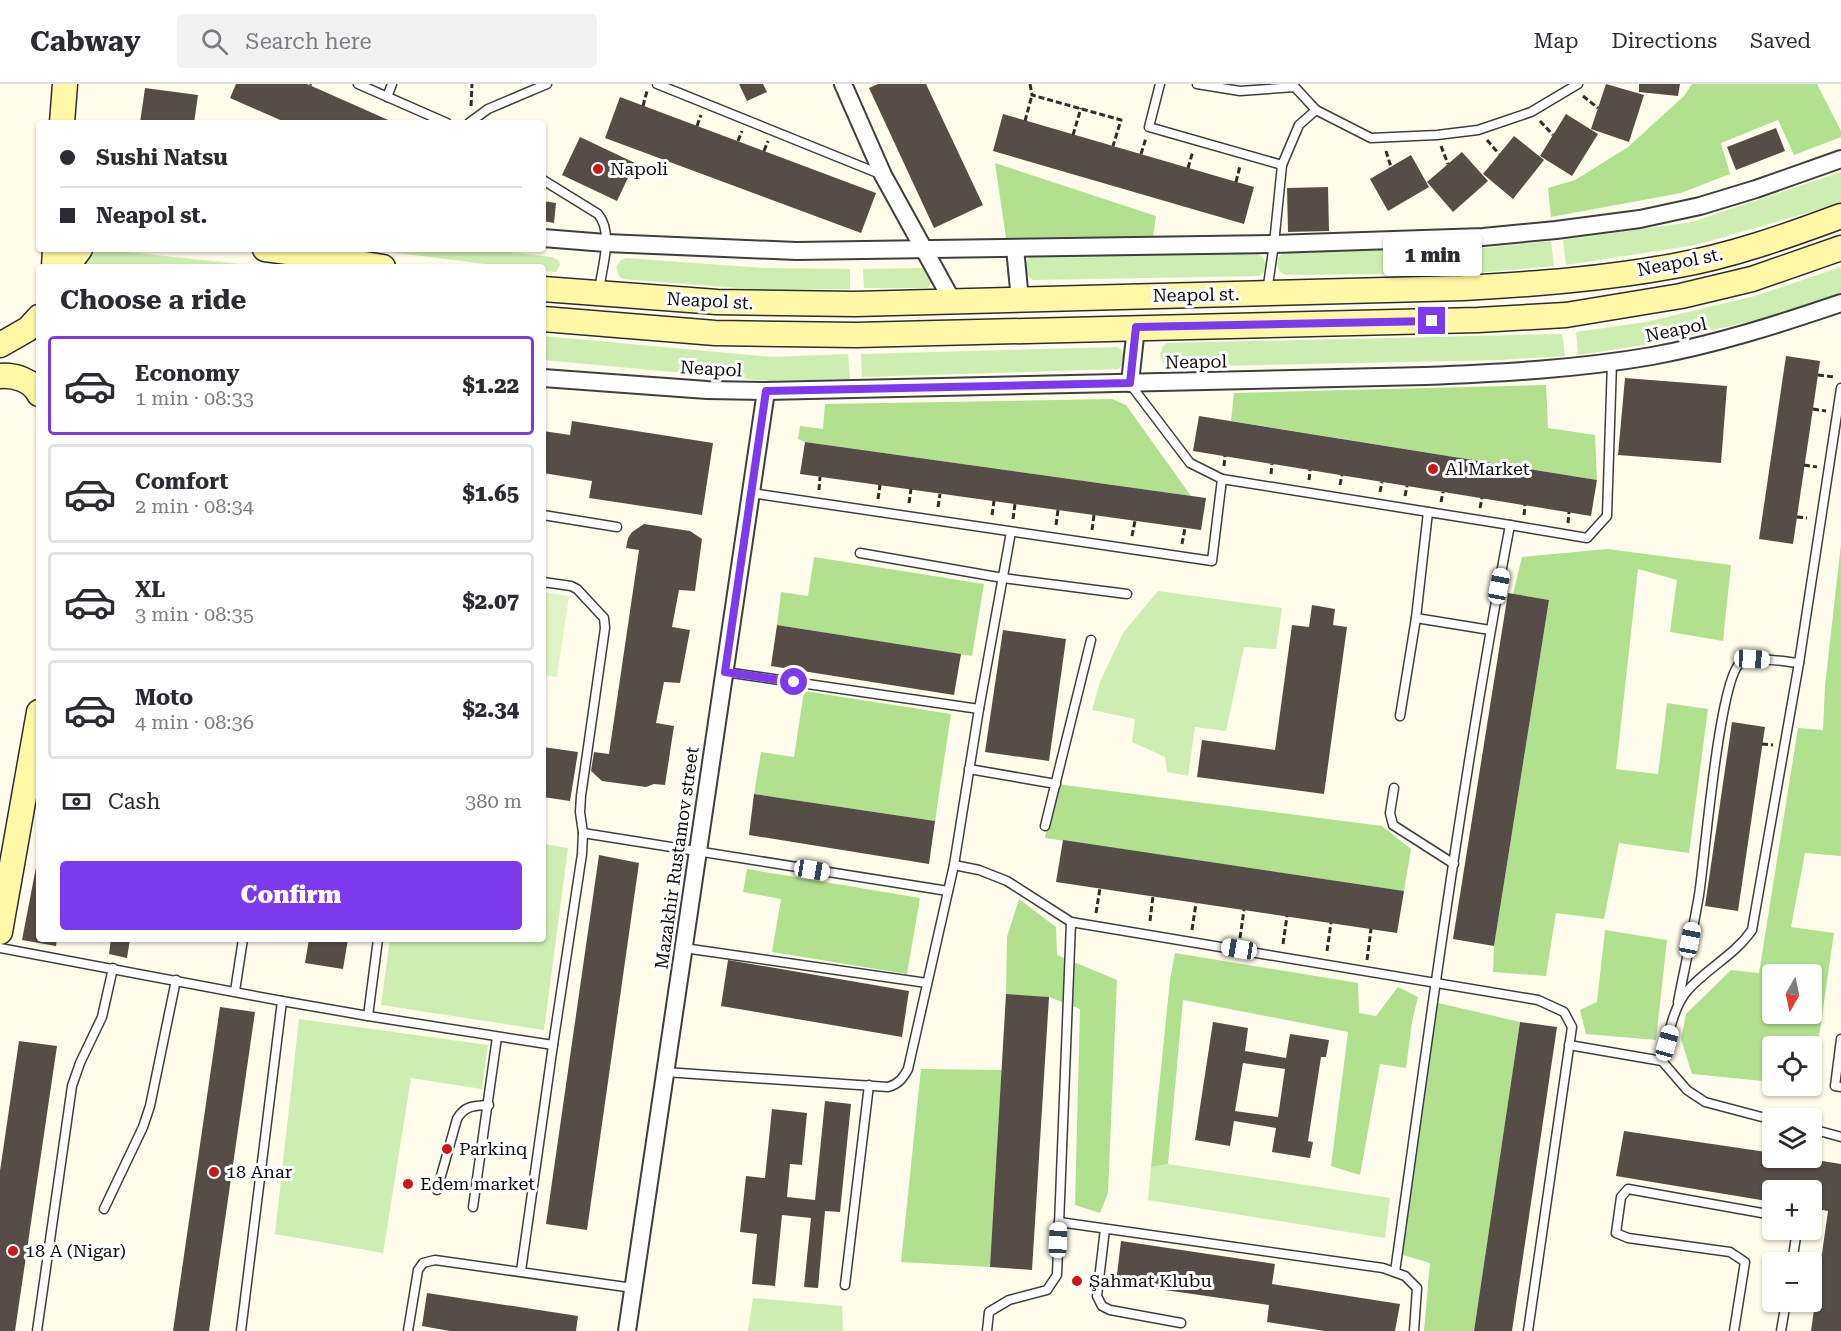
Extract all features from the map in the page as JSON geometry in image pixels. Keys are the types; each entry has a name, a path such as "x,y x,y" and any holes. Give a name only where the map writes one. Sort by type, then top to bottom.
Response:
{"main road":[{"path":"62,120 65,84"},
{"name":"Neapol st.","path":"546,289 774,304 953,302 1463,288 1562,282 1675,266 1742,250 1841,216"},
{"name":"Neapol st.","path":"546,319 622,327 773,335 1478,320 1566,315 1682,296 1752,279 1841,248"},
{"path":"288,252 365,264"},
{"path":"303,254 322,264"},
{"path":"0,345 28,329 36,320"},
{"path":"0,375 23,379 36,388"},
{"path":"0,932 36,729"}],"street":[{"path":"843,84 883,175 953,302"},
{"path":"546,238 796,251 1274,244 1483,237 1640,219 1700,206 1841,159"},
{"path":"1015,248 1020,300"},
{"name":"Neapol","path":"546,378 708,390 766,391 1511,373 1654,356 1752,332 1841,303"},
{"path":"1130,383 1136,327"},
{"name":"Mazakhir Rustamov street","path":"627,1331 766,391"}],"lane":[{"path":"358,84 440,120"},
{"path":"387,97 392,84"},
{"path":"472,120 488,109 547,84"},
{"path":"657,84 883,175"},
{"path":"1160,84 1149,128 1282,165"},
{"path":"1197,84 1240,91 1293,86 1316,110 1371,138 1437,135 1478,130 1531,112 1575,86"},
{"path":"1267,294 1282,165 1299,125 1316,110"},
{"path":"546,182 598,214 604,221 606,243 598,294"},
{"path":"1130,383 1190,464 1222,479 1587,538 1606,516 1612,362"},
{"path":"1678,1006 1688,991 1743,944 1752,930 1799,663 1841,388"},
{"path":"751,494 1212,561 1222,479"},
{"path":"1400,716 1416,618 1428,512"},
{"path":"546,515 616,527"},
{"path":"1395,1272 1436,982 1490,630 1510,525"},
{"path":"665,1072 888,1087 896,1084 908,1069 954,865 1011,532"},
{"path":"860,554 1003,578 1127,594"},
{"path":"522,1271 582,854 580,796 605,628 604,618 577,589 546,582"},
{"path":"1416,618 1490,630"},
{"path":"1046,826 1091,640"},
{"path":"1662,1061 1678,1006 1699,895 1719,735 1734,669 1742,661 1752,659 1799,663"},
{"path":"725,672 979,709"},
{"path":"969,769 1056,784"},
{"path":"1394,788 1390,813 1393,825 1454,864"},
{"path":"583,833 948,891"},
{"path":"954,865 980,870 1007,881 1071,922 1538,1000 1564,1012 1572,1027 1528,1331"},
{"path":"987,1331 989,1312 1009,1300 1047,1290 1057,1275 1071,922"},
{"path":"235,992 243,942"},
{"path":"368,1016 378,942"},
{"path":"0,948 368,1016 553,1045"},
{"path":"684,948 927,983"},
{"path":"37,1331 72,1086 80,1063 102,1017 113,968"},
{"path":"104,1209 143,1127 150,1106 176,980"},
{"path":"241,1331 282,1000"},
{"path":"473,1207 497,1037"},
{"path":"1841,1039 1835,1086 1841,1087"},
{"path":"1569,1045 1662,1061 1687,1090 1705,1102 1762,1116"},
{"path":"845,1285 869,1085"},
{"path":"437,1190 457,1119 466,1107 489,1105"},
{"path":"1822,1132 1841,1137"},
{"path":"1734,1331 1745,1262 1730,1252 1628,1238 1616,1233 1622,1197 1628,1189 1762,1213"},
{"path":"1059,1222 1383,1268 1404,1276 1417,1288 1414,1331"},
{"path":"1105,1229 1097,1296 1102,1306 1110,1310 1181,1323"},
{"path":"408,1331 417,1269 423,1263 435,1260 633,1288"},
{"path":"1781,1331 1784,1312"}],"path":[{"path":"471,120 470,90 472,84"},
{"path":"643,106 650,84"},
{"path":"1025,121 1032,95 1030,84"},
{"path":"1575,86 1598,108"},
{"path":"1032,95 1121,120 1113,146"},
{"path":"1074,135 1081,108"},
{"path":"1531,112 1553,135"},
{"path":"1818,375 1841,378"},
{"path":"1095,925 1100,888"},
{"path":"1148,934 1153,896"},
{"path":"1191,942 1196,903"},
{"path":"1239,949 1244,910"},
{"path":"1281,957 1287,916"},
{"path":"1325,964 1331,923"},
{"path":"1365,971 1371,929"}],"green space":[{"path":"1692,84 1817,84 1841,131 1841,137 1794,155 1778,120 1721,143 1730,174 1681,193 1551,217 1548,188 1575,180 1628,147 1684,96"},
{"path":"995,163 1156,216 1153,237 1006,238"},
{"path":"1841,172 1841,202 1834,205 1696,245 1566,265 1563,240 1692,222"},
{"path":"1551,241 1554,266 1477,273 1286,275 1279,270 1277,264 1278,258 1284,252 1289,251 1474,249"},
{"path":"128,252 239,264 82,264 88,254"},
{"path":"389,252 510,252 552,257 559,261 560,265 556,272 546,271 546,264 487,264"},
{"path":"1255,253 1266,263 1265,270 1259,276 1033,280 1025,271 1027,261 1032,255"},
{"path":"626,258 764,268 850,269 850,289 763,290 623,279 619,276 616,267 621,260"},
{"path":"1841,267 1841,293 1761,319 1651,344 1578,355 1576,332 1646,322 1755,296"},
{"path":"863,269 927,269 933,281 927,288 864,288"},
{"path":"1562,334 1565,356 1499,360 1167,367 1160,356 1163,346 1167,343"},
{"path":"546,336 772,357 848,354 850,379 770,381 546,360"},
{"path":"1117,347 1121,349 1124,358 1122,366 1118,369 862,377 861,354"},
{"path":"1546,385 1548,428 1595,435 1597,480 1231,421 1234,393"},
{"path":"1112,399 1126,405 1191,496 805,442 798,439 800,426 823,429 825,404"},
{"path":"1841,544 1841,856 1805,853 1791,927 1834,933 1822,1016 1822,964 1762,964 1762,1024 1821,1024 1819,1036 1762,1036 1762,1081 1692,1074 1681,1039 1686,1014 1731,970 1759,973 1798,728 1823,730 1825,686"},
{"path":"1607,549 1731,565 1723,641 1670,632 1677,580 1638,569 1616,769 1658,774 1667,703 1708,709 1689,853 1619,843 1604,919 1556,913 1546,976 1493,972 1494,946 1549,600 1513,594 1522,557"},
{"path":"814,557 984,584 972,656 777,625 781,592 808,596"},
{"path":"1158,591 1282,608 1276,649 1244,647 1226,731 1195,727 1188,776 1167,772 1165,757 1132,742 1135,719 1092,710 1100,682 1123,633"},
{"path":"546,592 569,596 557,677 546,675"},
{"path":"804,691 951,714 935,821 754,794 761,752 794,757"},
{"path":"1056,784 1382,826 1411,849 1404,891 1045,838"},
{"path":"546,844 568,848 544,1030 381,1005 390,942 546,942"},
{"path":"747,869 920,898 907,974 772,952 781,899 743,892"},
{"path":"1019,899 1056,927 1057,955 1117,980 1108,1193 1100,1213 1075,1205 1080,1009 1049,997 1006,994 1007,937"},
{"path":"1605,930 1667,940 1656,1040 1586,1034 1580,1010 1597,1002"},
{"path":"1175,953 1358,983 1359,1013 1376,1016 1398,987 1418,997 1406,1068 1380,1064 1360,1175 1331,1166 1348,1032 1183,1000 1168,1164 1151,1167 1170,980"},
{"path":"1434,1002 1520,1022 1474,1331 1424,1331 1430,1263 1396,1253"},
{"path":"299,1019 488,1045 482,1089 411,1078 383,1253 275,1234"},
{"path":"921,1069 1002,1070 990,1267 901,1262"},
{"path":"1168,1164 1390,1198 1385,1238 1148,1200 1151,1167"},
{"path":"753,1298 842,1306 843,1331 748,1331"}],"building":[{"path":"236,84 307,84 388,120 280,120 230,98"},
{"path":"739,84 763,84 767,92 747,101"},
{"path":"878,84 926,84 983,205 934,228 869,88"},
{"path":"1606,84 1644,95 1629,142 1591,129"},
{"path":"1639,84 1680,84 1678,96 1639,92"},
{"path":"145,88 198,95 194,120 140,120"},
{"path":"620,97 876,193 861,233 605,138"},
{"path":"1003,114 1254,187 1244,224 993,151"},
{"path":"1566,114 1598,134 1572,176 1540,156"},
{"path":"1776,128 1785,151 1736,170 1727,147"},
{"path":"1514,136 1544,160 1513,199 1483,174"},
{"name":"Napoli","path":"580,137 635,163 617,201 562,175"},
{"path":"1462,152 1488,181 1453,212 1427,182"},
{"path":"1411,155 1429,187 1388,211 1370,179"},
{"path":"1328,187 1329,231 1288,232 1287,188"},
{"path":"546,201 556,203 554,223 546,222"},
{"path":"1786,356 1820,361 1793,544 1759,539"},
{"path":"1625,378 1727,386 1721,463 1618,455"},
{"path":"1199,416 1597,480 1591,516 1193,451"},
{"path":"572,421 713,443 702,515 589,498 592,481 546,473 546,431 570,435"},
{"path":"805,442 1206,498 1201,530 800,474"},
{"path":"644,524 690,531 702,539 695,591 679,590 672,627 690,630 680,683 664,682 656,723 674,726 665,785 654,784 646,787 602,781 591,771 594,752 609,754 639,550 626,548 632,532"},
{"path":"1508,593 1549,600 1494,946 1453,939"},
{"path":"1312,605 1335,609 1333,625 1347,627 1324,794 1197,777 1202,740 1275,750 1292,625 1309,627"},
{"path":"777,625 961,654 954,695 771,666"},
{"path":"1003,630 1066,639 1049,761 985,752"},
{"path":"1732,722 1765,727 1738,911 1705,906"},
{"path":"546,747 578,752 570,801 546,797"},
{"path":"754,794 935,821 929,864 749,835"},
{"path":"1063,840 1404,891 1397,933 1056,882"},
{"path":"599,855 639,863 587,1230 546,1224"},
{"path":"36,867 36,942 57,942 56,946 22,940"},
{"path":"111,942 130,942 127,958 109,954"},
{"path":"308,942 348,942 343,969 305,963"},
{"path":"728,960 909,991 902,1037 721,1006"},
{"path":"1006,994 1049,997 1032,1270 990,1267"},
{"name":"18 Anar","path":"220,1007 255,1012 209,1331 173,1331"},
{"path":"1213,1022 1248,1028 1245,1051 1286,1058 1290,1034 1329,1040 1326,1057 1321,1057 1308,1141 1313,1142 1310,1158 1272,1152 1276,1128 1234,1121 1230,1146 1195,1140","holes":["1243,1063 1285,1069 1278,1117 1235,1111"]},
{"path":"1520,1022 1557,1027 1512,1331 1474,1331"},
{"name":"18 A (Nigar)","path":"19,1041 57,1046 15,1331 0,1331 0,1171"},
{"path":"825,1101 851,1104 840,1212 825,1211 818,1288 804,1287 811,1218 782,1215 775,1286 752,1284 757,1234 740,1232 746,1176 765,1178 772,1109 807,1113 802,1165 790,1164 787,1197 815,1200"},
{"path":"1624,1131 1762,1151 1762,1168 1822,1168 1822,1161 1841,1164 1841,1331 1811,1331 1814,1312 1822,1312 1822,1253 1828,1211 1822,1210 1822,1180 1762,1180 1762,1200 1616,1176"},
{"path":"1121,1241 1275,1264 1272,1284 1400,1304 1395,1331 1325,1331 1267,1322 1269,1305 1116,1283"},
{"path":"427,1293 578,1316 576,1331 450,1331 422,1326"}],"place":[{"name":"Napoli","path":"598,169"},
{"name":"Al Market","path":"1433,469"},
{"name":"Parkinq","path":"447,1149"},
{"name":"18 Anar","path":"214,1172"},
{"name":"Edem market","path":"408,1184"},
{"name":"18 A (Nigar)","path":"13,1251"},
{"name":"Şahmat Klubu","path":"1077,1281"}],"route":[{"path":"794,682 725,672 766,391 1130,383 1136,327 1432,321"}]}
